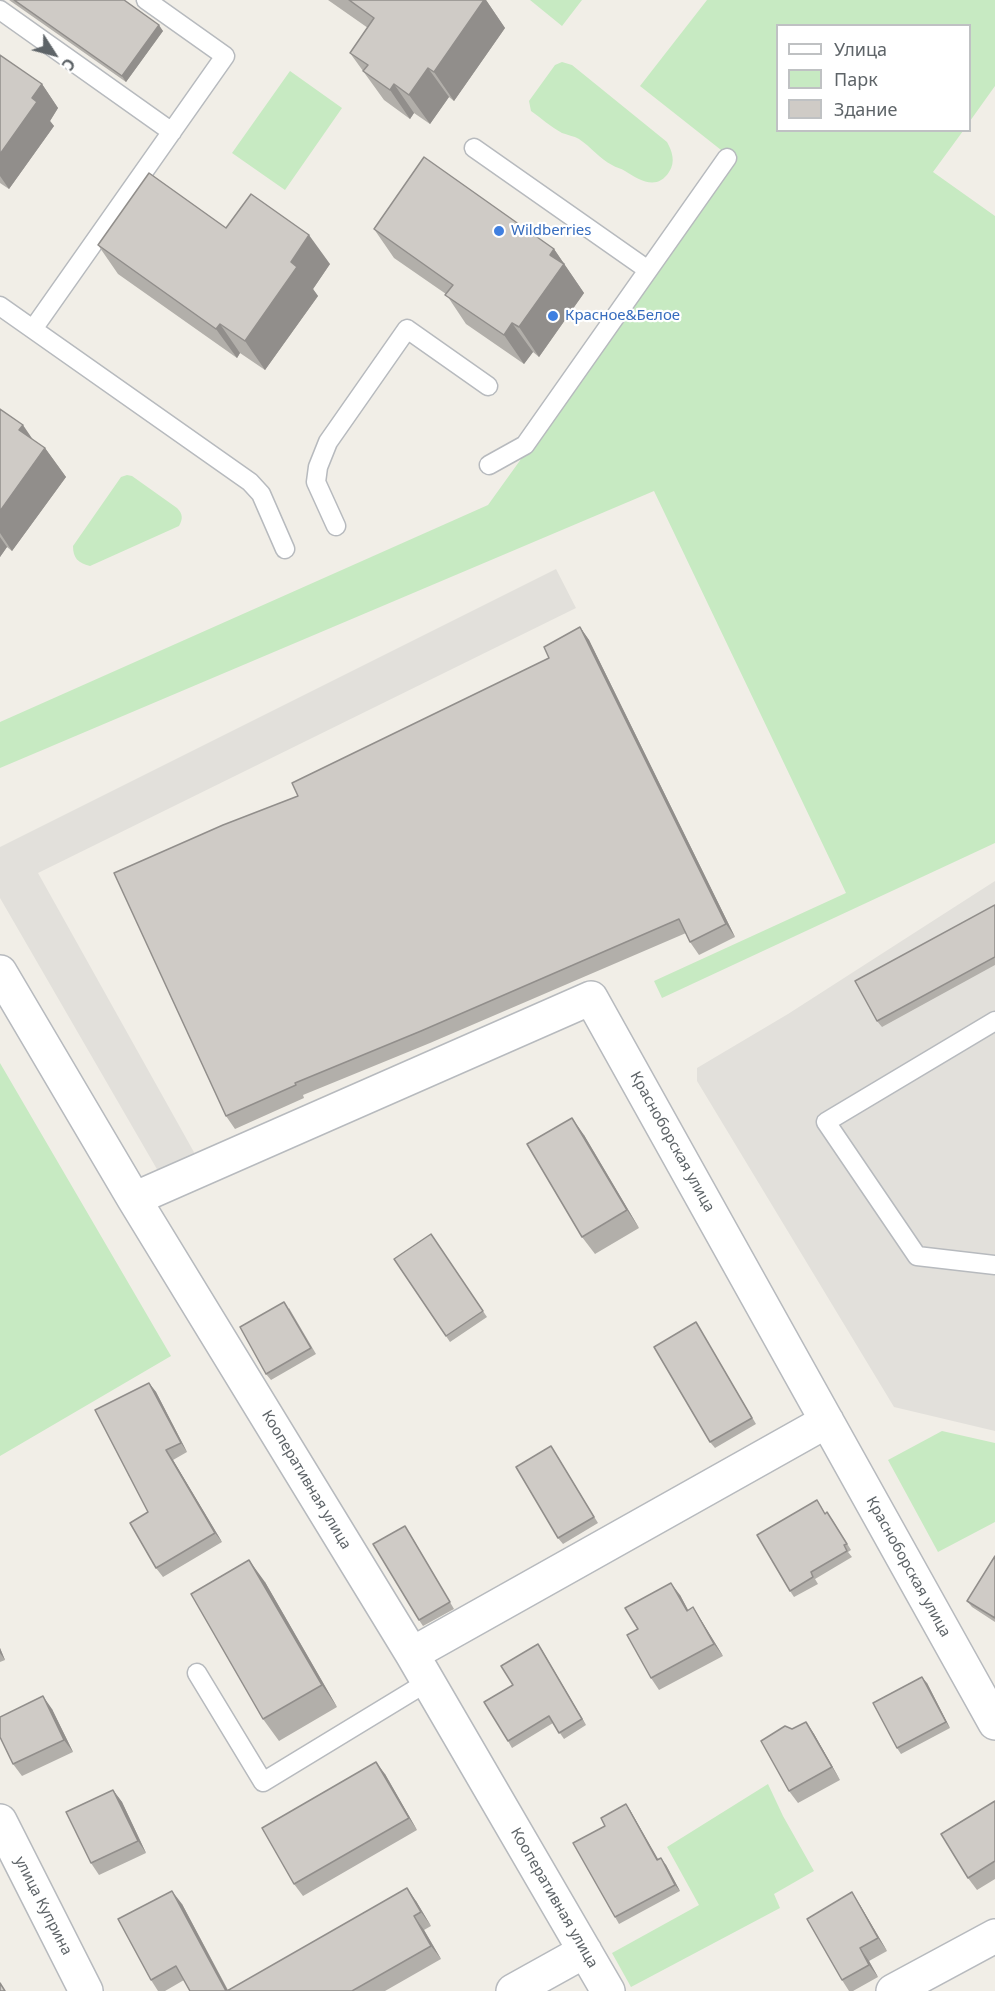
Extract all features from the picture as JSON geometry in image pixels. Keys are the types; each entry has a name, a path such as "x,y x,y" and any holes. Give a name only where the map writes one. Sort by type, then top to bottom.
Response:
{"street":[{"name":"Кооперативная улица","path":"0,972 134,1198 429,1682 608,1991"},
{"name":"Красноборская улица","path":"134,1198 591,998 995,1723"},
{"path":"412,1654 827,1421"},
{"name":"улица Куприна","path":"0,1821 86,1991"},
{"path":"893,1991 995,1936"},
{"path":"513,1991 585,1952"}],"lane":[{"path":"33,329 225,56 146,0"},
{"path":"0,10 172,132"},
{"path":"474,148 648,270"},
{"path":"489,465 525,445 727,158"},
{"path":"0,306 250,482 261,494 285,549"},
{"path":"336,526 316,482 318,467 328,442 407,329 488,386"},
{"path":"995,1021 826,1122 917,1256 995,1265"},
{"path":"197,1673 263,1782 429,1682"}],"shaded area":[{"path":"556,569 576,608 38,873 195,1154 158,1171 0,898 0,847"},
{"path":"995,881 995,1431 894,1407 697,1081 697,1068 788,1014"}],"green space":[{"path":"530,0 582,0 562,26"},
{"path":"707,0 995,0 995,86 971,120 971,24 776,24 776,132 962,132 933,172 995,216 995,843 662,998 654,981 846,893 654,491 0,768 0,722 488,505 735,161 640,86"},
{"path":"562,62 572,65 667,142 673,160 664,178 648,182 636,178 615,167 579,139 562,133 531,111 529,101 555,65"},
{"path":"290,71 342,108 285,190 232,153"},
{"path":"132,476 177,508 182,519 179,526 90,566 82,563 75,557 73,546 121,477"},
{"path":"0,1063 171,1356 0,1456"},
{"path":"942,1431 995,1443 995,1522 938,1552 888,1460"},
{"path":"768,1784 814,1871 774,1894 780,1908 631,1987 612,1953 699,1905 667,1847"}],"building":[{"path":"14,0 124,0 159,25 122,76"},
{"path":"349,0 484,0 434,72 428,68 409,95 394,84 390,90 363,71 368,65 350,53 374,18"},
{"path":"0,55 42,84 32,98 37,102 0,154"},
{"path":"424,157 554,249 550,255 564,264 519,327 512,323 504,335 445,295 453,285 374,229"},
{"path":"149,173 226,228 251,194 309,235 291,262 297,267 245,341 220,324 216,329 98,245"},
{"path":"0,409 23,425 19,430 45,448 0,511"},
{"path":"580,627 726,924 690,942 679,919 295,1083 296,1085 226,1116 114,873 223,825 298,796 292,783 549,658 544,647"},
{"path":"995,905 995,957 877,1021 855,981"},
{"path":"572,1118 627,1210 582,1237 527,1144"},
{"path":"431,1234 483,1311 446,1336 394,1259"},
{"path":"284,1302 311,1348 266,1374 240,1327"},
{"path":"696,1322 752,1418 710,1442 654,1347"},
{"path":"149,1383 181,1443 166,1450 215,1533 156,1568 130,1523 148,1512 95,1410"},
{"path":"551,1446 594,1517 558,1538 516,1467"},
{"path":"817,1500 847,1544 844,1545 847,1551 811,1572 813,1577 790,1591 757,1535"},
{"path":"405,1526 450,1602 419,1620 373,1544"},
{"path":"995,1556 995,1618 967,1601"},
{"path":"249,1560 322,1685 263,1719 191,1594"},
{"path":"671,1583 687,1611 693,1607 714,1644 651,1678 627,1635 638,1629 625,1608"},
{"path":"538,1644 582,1719 559,1733 549,1716 508,1741 484,1702 513,1685 501,1666"},
{"path":"922,1677 946,1722 897,1748 873,1703"},
{"path":"43,1696 64,1740 13,1764 0,1737 0,1717"},
{"path":"806,1722 832,1767 789,1791 761,1741 785,1726 792,1729"},
{"path":"376,1762 409,1818 294,1884 262,1828"},
{"path":"113,1790 138,1841 91,1863 66,1812"},
{"path":"995,1801 995,1861 968,1878 941,1834"},
{"path":"626,1804 657,1860 661,1858 675,1885 615,1917 573,1843 605,1826 601,1818"},
{"path":"407,1888 421,1912 414,1916 431,1946 352,1991 227,1991"},
{"path":"172,1891 226,1991 190,1991 176,1966 151,1980 118,1919"},
{"path":"852,1892 878,1938 860,1948 869,1965 842,1980 807,1919"}],"place":[{"name":"Wildberries","path":"499,231"},
{"name":"Красное&Белое","path":"553,316"}]}
